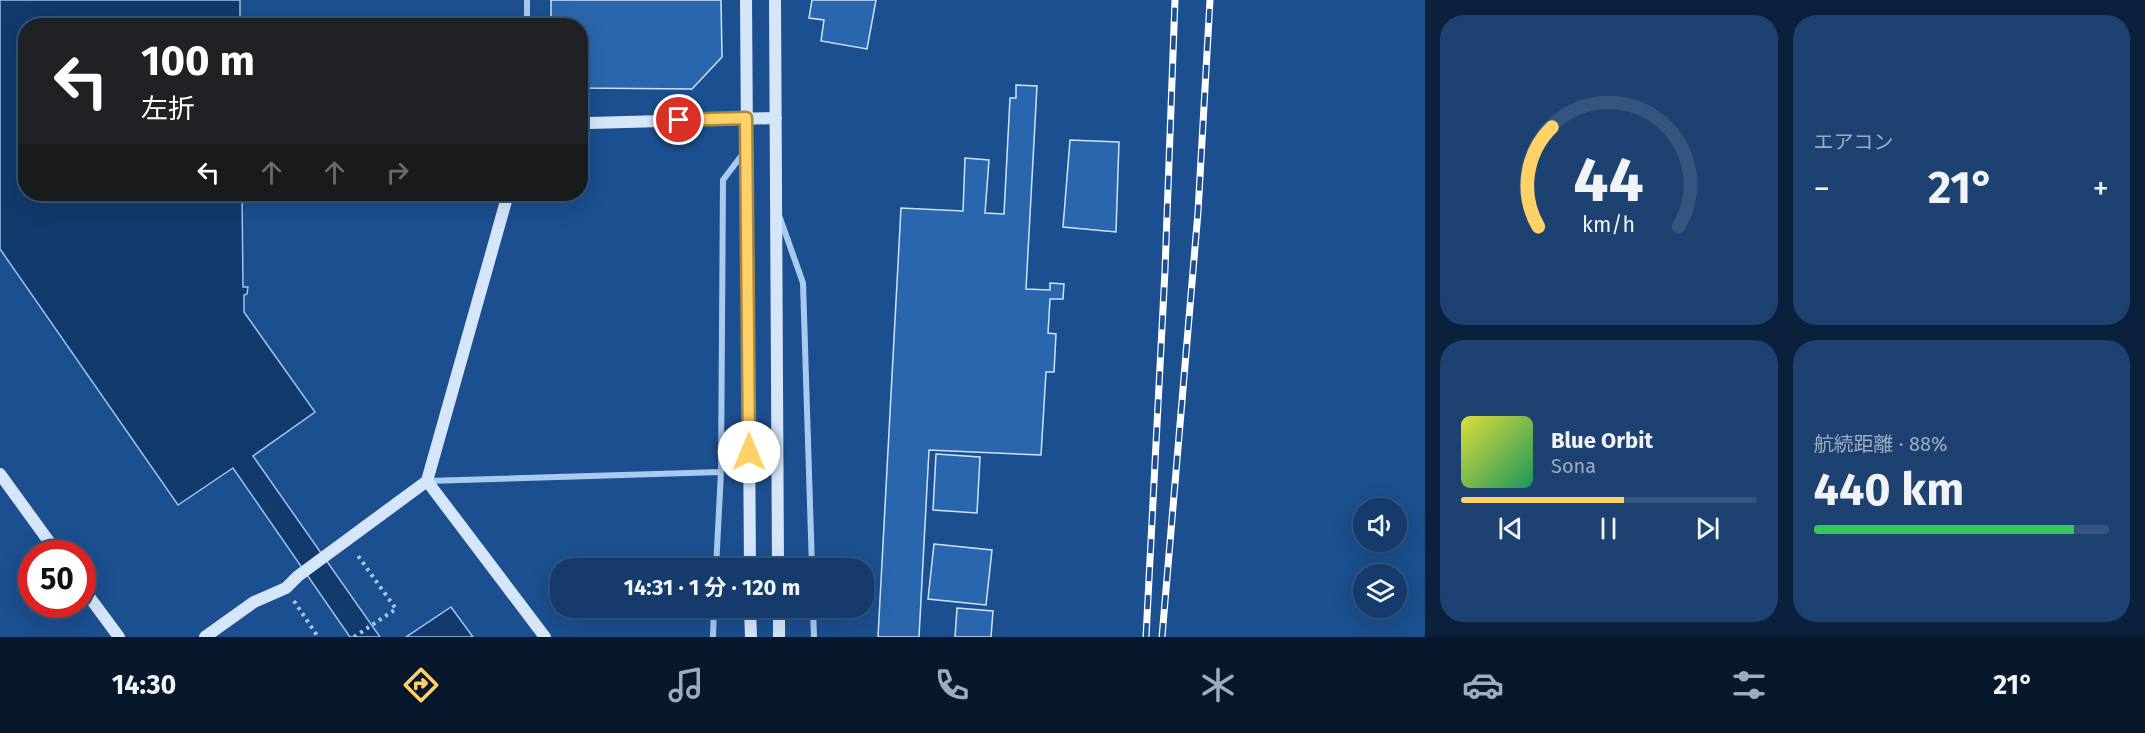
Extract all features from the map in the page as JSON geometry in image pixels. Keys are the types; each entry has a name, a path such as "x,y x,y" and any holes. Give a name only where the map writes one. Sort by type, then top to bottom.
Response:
{"main road":[{"path":"746,0 750,558"},
{"path":"775,0 778,558"},
{"path":"588,123 776,118"},
{"path":"205,637 254,602 285,588 427,481 506,201"},
{"path":"0,474 48,540"},
{"path":"427,481 545,637"},
{"path":"96,606 119,637"},
{"path":"750,618 751,637"},
{"path":"779,618 779,637"}],"street":[{"path":"527,0 527,18"},
{"path":"717,558 721,472 723,180 746,150"},
{"path":"777,209 803,283 812,558"},
{"path":"427,481 721,472"},
{"path":"713,637 714,618"},
{"path":"813,618 814,637"}],"path":[{"path":"347,541 396,609 354,637"},
{"path":"285,588 318,637"}],"water":[{"path":"0,0 240,0 240,18 18,18 18,201 242,201 243,287 248,287 247,294 244,295 244,312 315,412 253,456 380,637 350,637 233,468 178,505 0,249"},
{"path":"451,607 473,637 406,637"}],"building":[{"path":"551,0 721,0 722,57 692,89 588,88 588,18 551,18"},
{"path":"812,0 876,0 867,49 821,41 824,20 809,18"},
{"path":"1016,85 1037,86 1026,289 1050,290 1050,283 1064,284 1063,299 1050,299 1048,333 1056,334 1054,372 1046,372 1041,455 929,450 919,637 878,637 901,208 963,211 965,158 989,160 985,213 1004,214 1010,98 1016,98"},
{"path":"1070,140 1119,142 1116,232 1063,227"},
{"path":"936,454 980,457 977,513 933,510"},
{"path":"934,544 992,550 986,605 928,599"},
{"path":"957,608 993,611 991,637 955,637"}],"railway":[{"path":"1146,637 1165,270 1175,0"},
{"path":"1162,637 1198,212 1210,0"}],"route":[{"path":"679,120 746,118 749,452"}]}
